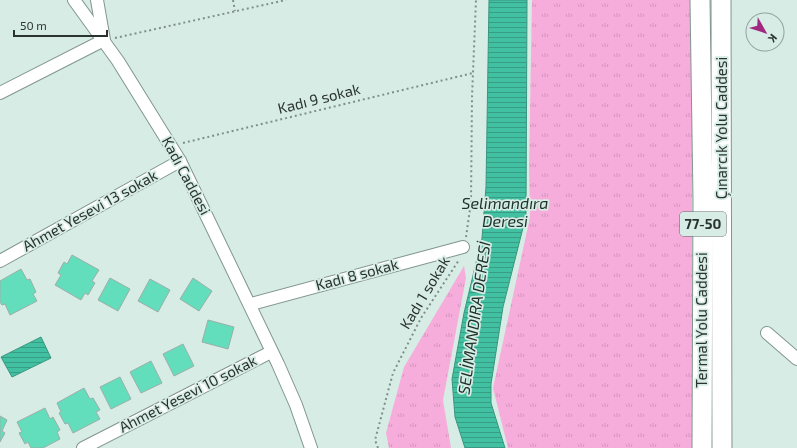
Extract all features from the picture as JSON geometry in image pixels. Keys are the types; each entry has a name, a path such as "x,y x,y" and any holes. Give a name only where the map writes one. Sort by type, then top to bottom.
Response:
{"main road":[{"name":"Termal Yolu Caddesi","path":"700,0 703,200 702,448"},
{"name":"Çınarcık Yolu Caddesi","path":"722,0 722,448"}],"street":[{"name":"Kadı Caddesi","path":"74,0 104,40 180,161 278,364 296,405 312,448"},
{"path":"0,93 104,40 97,0"},
{"name":"Ahmet Yesevi 13 sokak","path":"0,261 180,161"},
{"name":"Kadı 8 sokak","path":"250,304 463,247"},
{"path":"767,333 797,359"},
{"name":"Ahmet Yesevi 10 sokak","path":"84,448 271,352"}],"path":[{"path":"233,0 235,11"},
{"path":"104,40 286,0"},
{"name":"Kadı 1 sokak","path":"378,448 375,440 393,373 421,318 458,263 468,231 471,202 476,0"},
{"name":"Kadı 9 sokak","path":"170,146 473,73"}],"green space":[{"path":"532,0 692,0 692,448 508,448 493,388 530,217 529,167"},
{"path":"464,266 466,278 443,400 451,448 389,448 386,433 404,367"}],"water":[{"name":"Selimandıra Deresi","path":"489,0 527,0 526,216 503,307 491,384 491,403 505,448 465,448 455,417 452,379 464,313 482,238 486,187"},
{"path":"41,337 51,358 12,377 1,357"}],"building":[{"path":"72,255 99,270 92,281 95,283 88,295 85,293 81,300 55,285 61,275 58,273 64,262 67,264"},
{"path":"21,269 27,280 30,279 36,292 33,294 37,301 10,315 5,304 2,305 0,302 0,281"},
{"path":"110,278 130,289 118,311 98,300"},
{"path":"193,278 212,291 199,311 180,299"},
{"path":"150,279 170,290 158,312 138,301"},
{"path":"208,320 234,327 228,349 202,342"},
{"path":"183,344 194,366 174,376 163,354"},
{"path":"151,361 162,383 141,393 130,372"},
{"path":"120,377 131,399 111,409 100,387"},
{"path":"84,388 90,399 93,398 100,410 96,412 100,419 73,433 68,423 65,424 59,413 61,412 57,403"},
{"path":"45,408 50,419 53,417 60,430 57,432 60,439 43,448 31,448 28,442 25,444 19,433 22,432 17,422"},
{"path":"0,416 7,420 2,431 5,433 0,442"}],"water label":[{"name":"SELİMANDIRA DERESİ","path":"474,318"}]}
